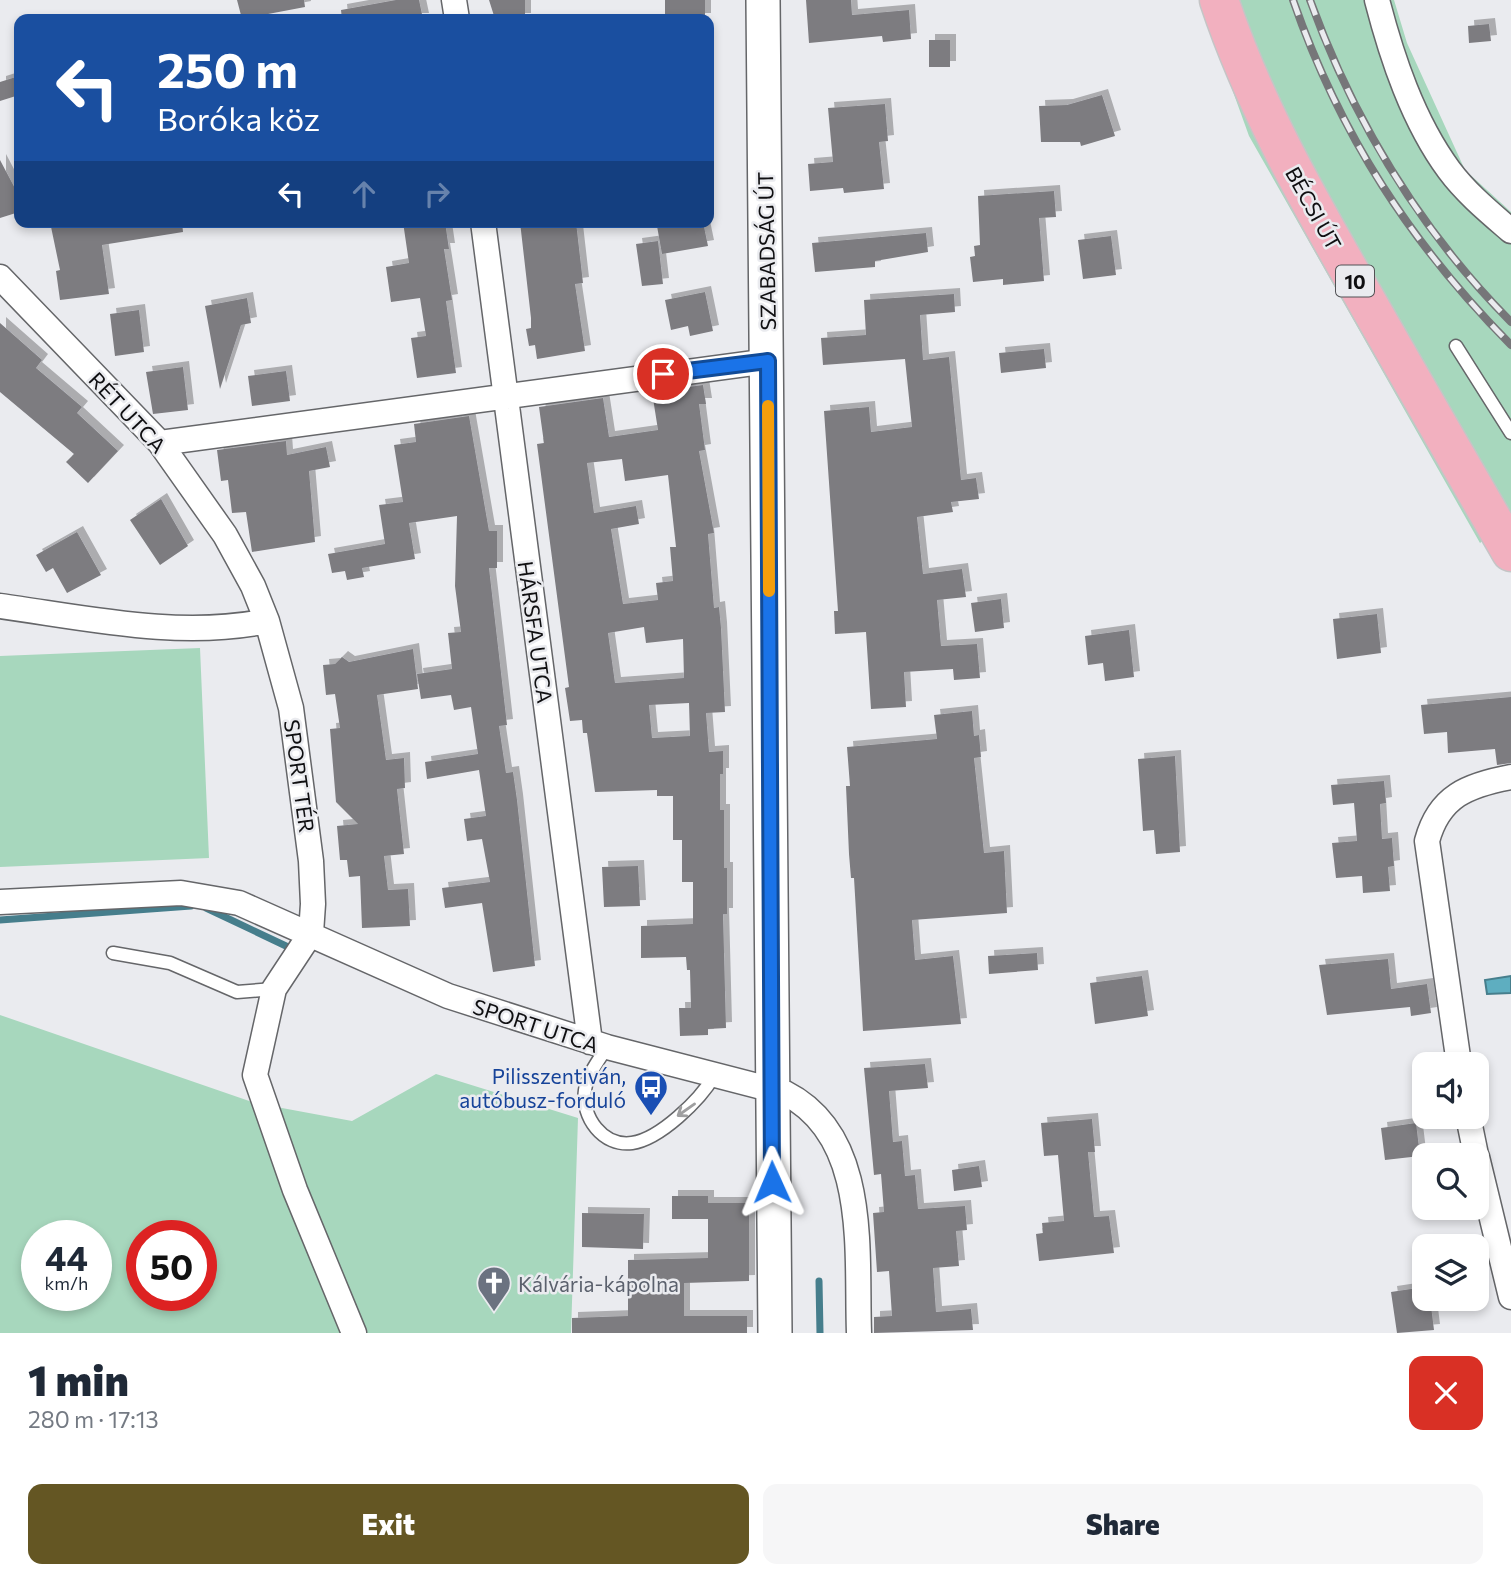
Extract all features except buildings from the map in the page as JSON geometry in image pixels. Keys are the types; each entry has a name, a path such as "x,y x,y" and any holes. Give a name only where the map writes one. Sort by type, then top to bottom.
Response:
{"main road":[{"name":"SZABADSÁG ÚT","path":"763,0 775,1333"},
{"name":"BÉCSI ÚT","path":"1219,0 1257,99 1289,164 1511,552"}],"street":[{"path":"1377,0 1418,119 1449,170 1478,203 1511,231"},
{"name":"HÁRSFA UTCA","path":"484,228 505,395 598,1044"},
{"name":"RÉT UTCA","path":"0,277 160,443 202,499 240,561"},
{"path":"160,443 768,361"},
{"name":"SPORT TÉR","path":"240,561 267,621 291,708 311,861 313,904 310,933"},
{"path":"0,606 71,619 120,623 235,628 267,621"},
{"path":"1457,1052 1427,841 1431,824 1441,810 1462,791 1476,783 1511,777"},
{"name":"SPORT UTCA","path":"0,902 181,893 209,895 239,903 310,933 448,996 598,1044 772,1089"},
{"path":"310,933 274,989 255,1075 295,1190 354,1333"},
{"path":"772,1089 797,1100 809,1110 833,1140 845,1164 852,1201 859,1333"},
{"path":"1489,1206 1511,1297"}],"lane":[{"path":"1456,346 1511,433"},
{"path":"113,953 170,963 237,992 274,989"},
{"path":"598,1044 588,1080 585,1104 597,1129 618,1143 640,1142 696,1104 714,1076"}],"green space":[{"path":"1200,0 1394,0 1407,43 1465,170 1511,212 1511,516 1480,543 1249,136"},
{"path":"200,648 209,858 0,867 0,656"},
{"path":"0,1015 255,1103 352,1121 436,1074 578,1118 571,1333 0,1333"}],"water":[{"path":"1511,976 1511,993 1487,994 1485,980"}],"waterway":[{"path":"0,920 191,906"},
{"path":"206,908 286,946"},
{"path":"819,1281 820,1333"}],"railway":[{"path":"1293,0 1333,97 1382,185 1441,267 1511,345"},
{"path":"1310,0 1347,89 1393,172 1447,250 1511,322"}],"slow traffic":[{"path":"768,406 769,591"}],"place":[{"name":"Pilisszentiván, autóbusz-forduló","path":"651,1117"},
{"name":"Kálvária-kápolna","path":"494,1313"}],"route":[{"path":"663,374 768,361 772,1182"}]}
